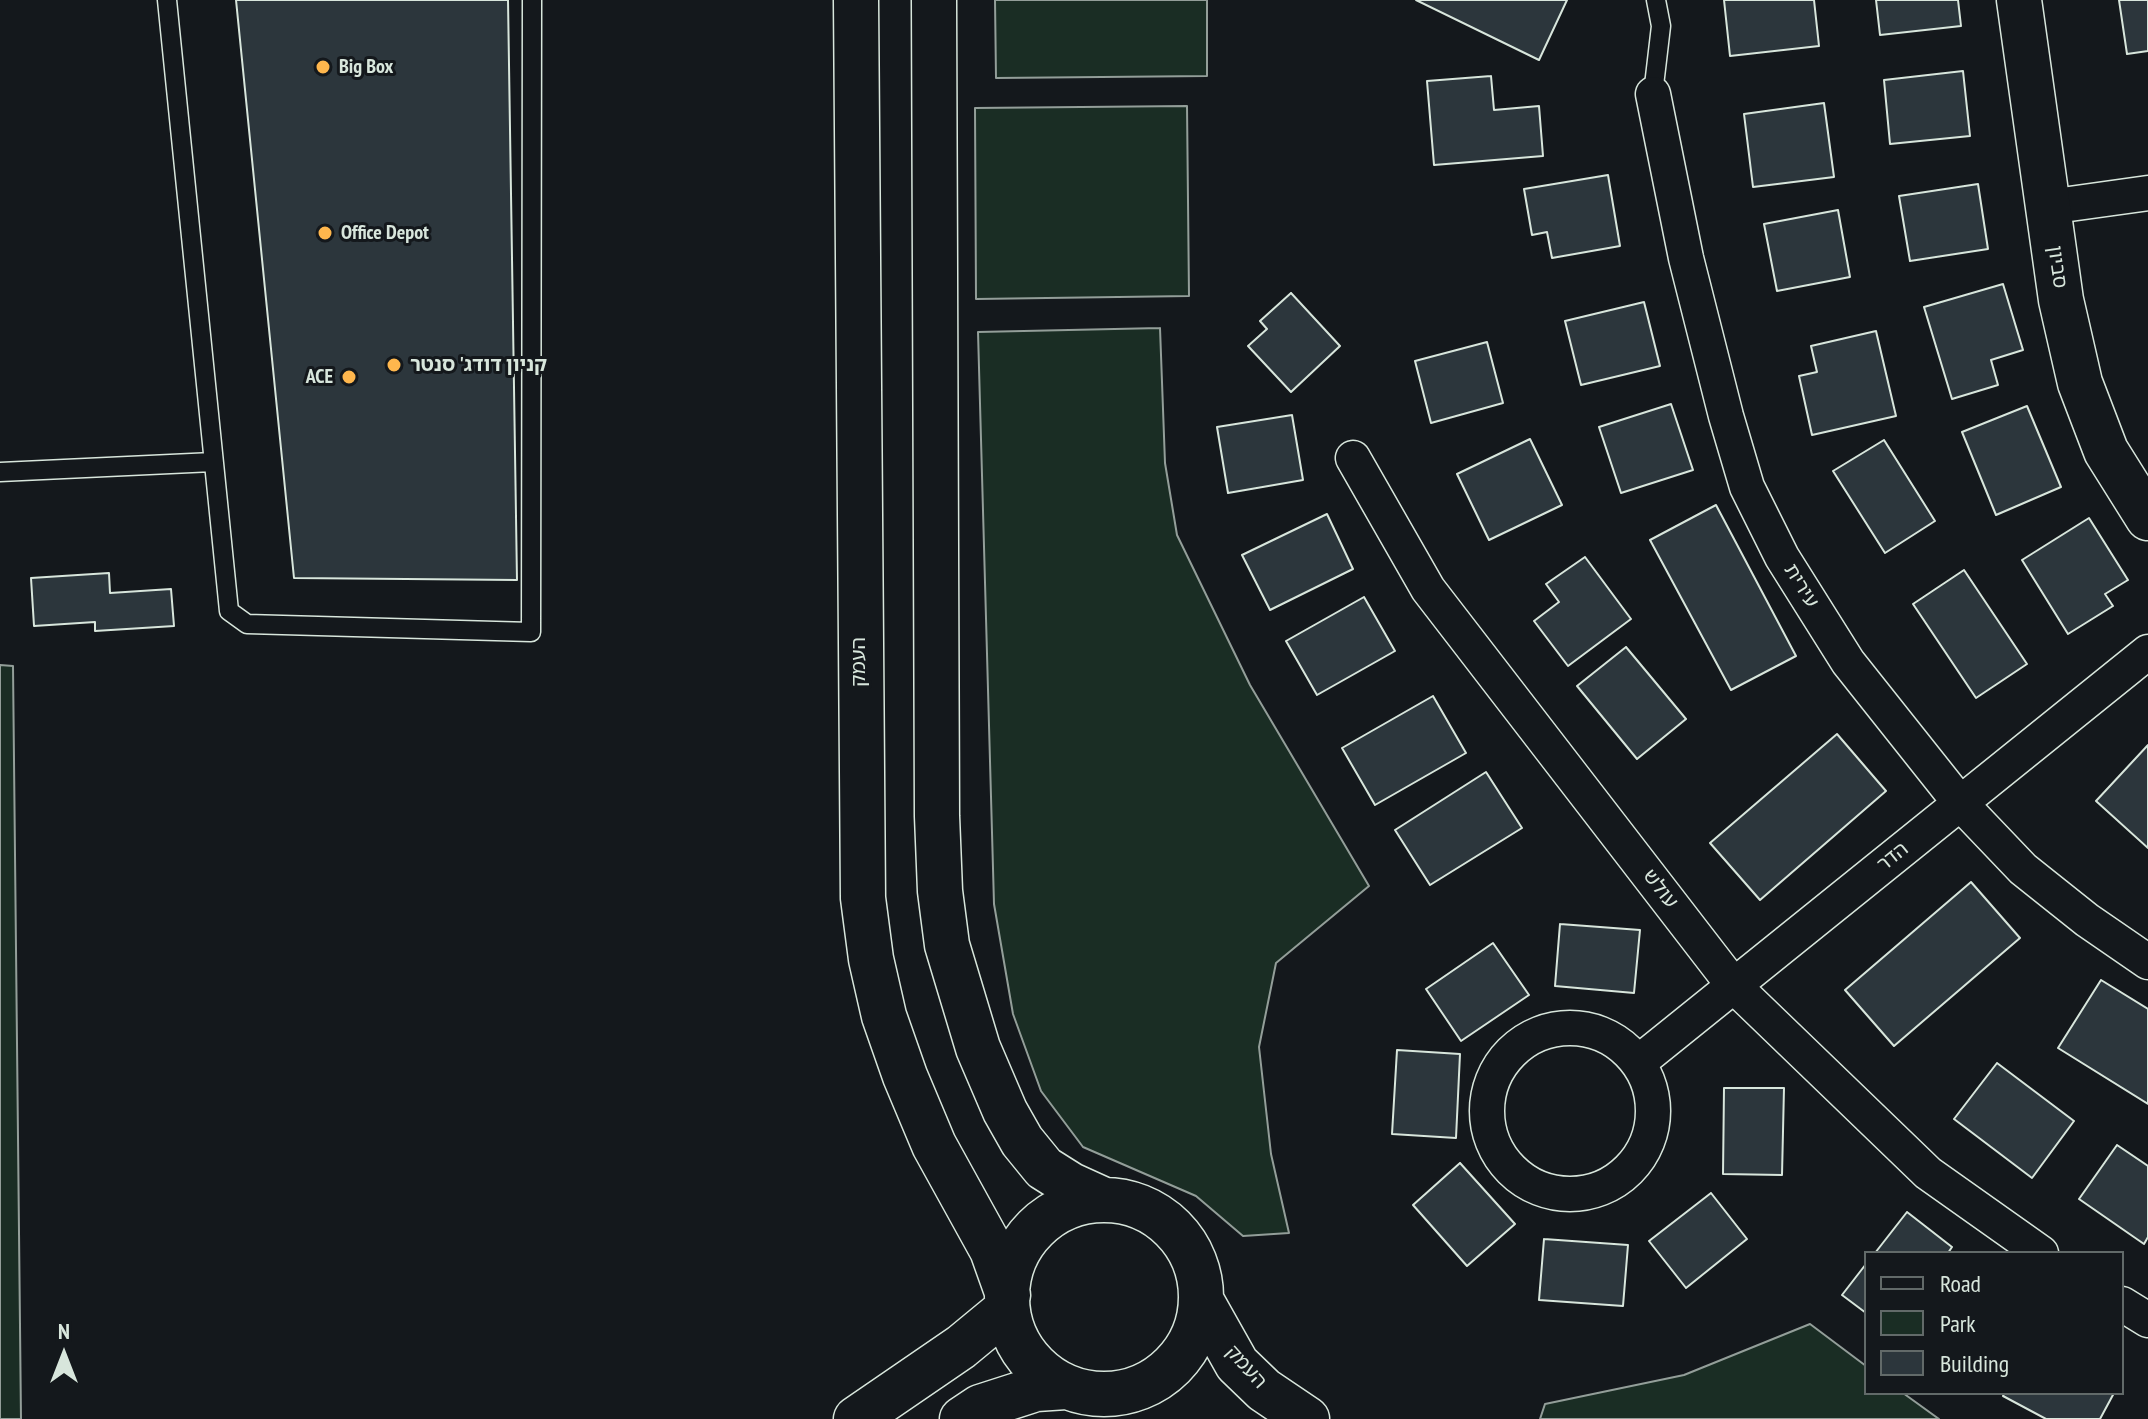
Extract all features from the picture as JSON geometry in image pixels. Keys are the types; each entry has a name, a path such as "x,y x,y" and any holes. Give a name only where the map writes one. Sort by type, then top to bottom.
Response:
{"main road":[{"name":"העמק","path":"856,0 859,818 863,898 871,959 884,1016 905,1076 934,1145 992,1250 1007,1302"},
{"path":"934,0 937,816 940,891 947,945 978,1048 1005,1111 1022,1141 1044,1168 1071,1185 1104,1200 1137,1205 1167,1222 1194,1259 1201,1300 1198,1325 1182,1355 1158,1379 1133,1390 1099,1394 1075,1389 1036,1389 980,1407 962,1419"},
{"name":"סביון","path":"2019,0 2061,300 2080,383 2106,451 2148,518"},
{"path":"1104,1200 1071,1205 1041,1222 1022,1244 1009,1275 1007,1302 1017,1341 1037,1368 1075,1389 1154,1419"},
{"name":"העמק","path":"1201,1300 1237,1364 1264,1390 1307,1419"},
{"path":"856,1419 961,1347 1007,1302"}],"street":[{"name":"עירית","path":"1653,94 1686,258 1747,487 1782,557 1848,662 1960,803 2023,869 2087,920 2148,962"},
{"path":"2048,207 2148,193"},
{"name":"עולש","path":"1353,458 1428,589 1734,986 1928,1173 2038,1251"},
{"name":"הדר","path":"1639,1062 2148,652"},
{"path":"1574,1027 1602,1034 1627,1049 1639,1062 1651,1088 1655,1118 1647,1146 1630,1170 1607,1187 1588,1193 1559,1194 1531,1185 1507,1168 1487,1128 1487,1099 1496,1071 1518,1045 1545,1031 1574,1027"},
{"path":"2124,1305 2148,1320"}],"lane":[{"path":"167,0 229,611 247,624 531,632 532,0"},
{"path":"1653,94 1661,26 1656,0"},
{"path":"0,472 213,462"}],"green space":[{"path":"995,0 1207,0 1207,76 996,78"},
{"path":"1187,106 1189,296 976,299 975,108"},
{"path":"1160,328 1165,463 1177,535 1250,685 1369,886 1276,963 1259,1047 1271,1154 1289,1233 1243,1236 1196,1196 1083,1147 1041,1091 1013,1014 994,904 978,332"},
{"path":"0,665 13,666 21,1419 0,1419"},
{"path":"1810,1324 1864,1364 1864,1395 1906,1395 1939,1419 1540,1419 1545,1404 1684,1375"}],"building":[{"name":"קניון דודג' סנטר","path":"236,0 508,0 517,580 294,578"},
{"path":"1416,0 1567,0 1539,60"},
{"path":"1724,0 1814,0 1819,46 1730,56"},
{"path":"1876,0 1958,0 1961,26 1880,35"},
{"path":"2119,0 2148,0 2148,51 2127,54"},
{"path":"1963,71 1970,136 1890,144 1884,80"},
{"path":"1491,76 1494,110 1539,106 1543,156 1434,165 1427,81"},
{"path":"1824,103 1834,177 1753,187 1744,114"},
{"path":"1608,175 1620,246 1552,258 1547,232 1532,235 1524,189"},
{"path":"1978,184 1988,249 1910,261 1899,196"},
{"path":"1838,210 1850,277 1777,291 1764,224"},
{"path":"2003,284 2023,350 1991,360 1998,385 1952,399 1924,307"},
{"path":"1291,293 1340,346 1291,392 1248,346 1267,329 1260,321"},
{"path":"1644,302 1660,366 1581,385 1565,321"},
{"path":"1876,331 1896,416 1812,435 1799,376 1817,372 1811,346"},
{"path":"1487,342 1503,403 1431,423 1415,361"},
{"path":"1671,404 1693,470 1621,493 1599,427"},
{"path":"2027,406 2061,487 1996,515 1962,432"},
{"path":"1292,415 1303,480 1228,493 1217,427"},
{"path":"1530,439 1562,505 1489,540 1457,474"},
{"path":"1884,440 1935,521 1885,553 1833,471"},
{"path":"1716,505 1796,656 1731,690 1650,540"},
{"path":"1327,514 1353,569 1270,610 1242,555"},
{"path":"2089,518 2128,580 2105,594 2113,606 2068,634 2022,560"},
{"path":"1585,557 1631,619 1568,666 1534,621 1559,602 1546,584"},
{"path":"1964,570 2027,664 1976,698 1913,604"},
{"path":"109,573 110,593 171,589 174,626 95,631 95,622 34,626 31,578"},
{"path":"1364,597 1395,651 1317,695 1286,641"},
{"path":"1626,647 1686,719 1637,759 1577,686"},
{"path":"1433,696 1466,753 1375,805 1342,748"},
{"path":"1837,734 1886,791 1760,900 1710,843"},
{"path":"2148,745 2148,848 2096,801"},
{"path":"1486,772 1522,828 1430,885 1395,830"},
{"path":"1971,882 2020,938 1894,1046 1845,990"},
{"path":"1560,924 1640,930 1634,993 1555,986"},
{"path":"1493,943 1529,995 1461,1041 1426,989"},
{"path":"2101,980 2148,1009 2148,1104 2058,1048"},
{"path":"1397,1050 1460,1054 1456,1138 1392,1134"},
{"path":"1997,1063 2074,1121 2032,1178 1954,1119"},
{"path":"1724,1088 1784,1088 1782,1175 1723,1174"},
{"path":"2117,1145 2148,1166 2148,1237 2144,1244 2079,1199"},
{"path":"1460,1163 1515,1224 1467,1266 1413,1205"},
{"path":"1711,1193 1747,1239 1686,1288 1649,1241"},
{"path":"1907,1212 1952,1247 1949,1251 1877,1251"},
{"path":"1544,1239 1628,1245 1623,1306 1539,1300"},
{"path":"1864,1267 1864,1312 1842,1295"},
{"path":"2113,1395 2100,1419 2046,1419 2003,1396"}],"place":[{"name":"Big Box","path":"323,67"},
{"name":"Office Depot","path":"325,233"},
{"name":"קניון דודג' סנטר","path":"394,365"},
{"name":"ACE","path":"349,377"}]}
